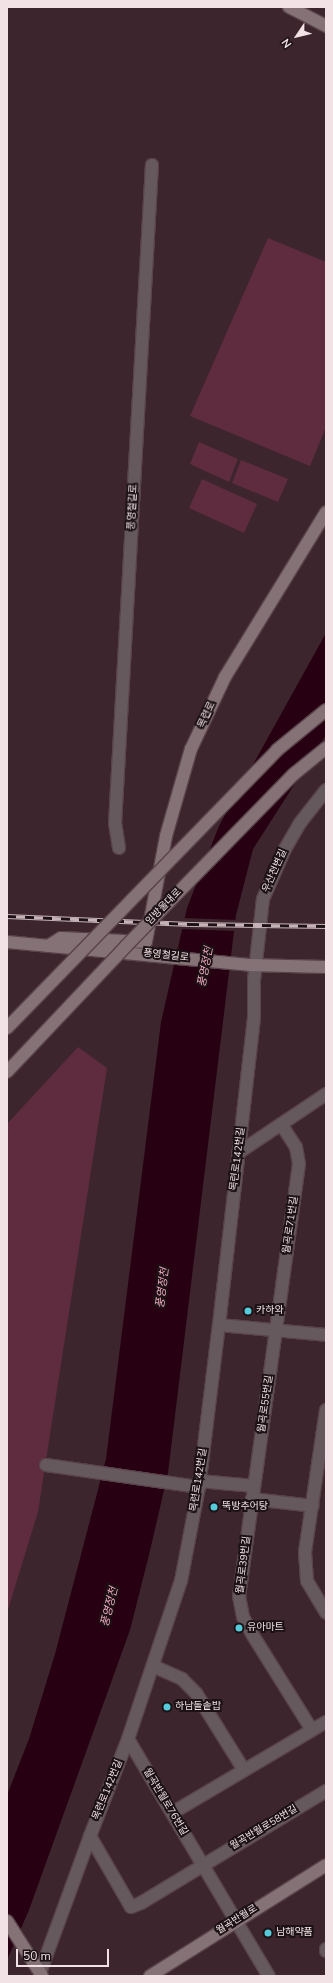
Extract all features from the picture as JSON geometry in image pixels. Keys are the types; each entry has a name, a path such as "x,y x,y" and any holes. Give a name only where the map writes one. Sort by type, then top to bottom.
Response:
{"street":[{"path":"290,7 326,26"},
{"name":"풍영철길로","path":"119,848 115,824 152,165"},
{"name":"목련로","path":"48,946 61,938 146,942 166,836 192,749 225,677 326,512"},
{"path":"7,1028 277,750 326,710"},
{"name":"임방울대로","path":"7,1072 126,946 294,774 326,748"},
{"name":"우산천변길","path":"253,965 263,899 273,872 300,823 326,790"},
{"name":"풍영철길로","path":"7,942 136,952 253,965 326,967"},
{"name":"목련로142번길","path":"41,1974 90,1836 128,1739 181,1581 219,1325 254,1017 253,965"},
{"path":"238,1153 326,1094"},
{"name":"월곡로71번길","path":"276,1330 299,1164 296,1147 281,1124"},
{"path":"219,1325 326,1335"},
{"name":"월곡로55번길","path":"254,1482 276,1330"},
{"path":"326,1410 316,1487 305,1552 306,1581 326,1613"},
{"path":"46,1465 195,1485 254,1482"},
{"name":"월곡로39번길","path":"254,1482 239,1596 243,1617 312,1730"},
{"path":"252,1499 313,1506"},
{"path":"153,1666 182,1679 196,1693 244,1770"},
{"path":"172,1813 326,1722"},
{"name":"월곡반월로76번길","path":"128,1739 235,1920 270,1976"},
{"name":"월곡반월로58번길","path":"203,1865 326,1791"},
{"path":"90,1836 130,1907 141,1903 203,1865"},
{"name":"월곡반월로","path":"150,1976 235,1920 326,1865"},
{"path":"7,1921 41,1974"}],"shaded area":[{"path":"268,238 326,262 326,427 310,466 190,416"},
{"path":"199,442 238,459 229,482 190,464"},
{"path":"241,460 288,479 278,502 232,483"},
{"path":"202,479 257,504 244,533 189,508"},
{"path":"78,1047 107,1068 38,1512 7,1613 7,1124"}],"water":[{"name":"풍영정천","path":"326,633 326,735 253,849 236,915 168,1473 149,1555 130,1630 29,1910 7,1960 7,1795 29,1739 55,1654 106,1459 161,1022 187,908 219,826"}],"pier":[{"path":"182,918 238,920 236,931 180,929"}],"railway":[{"path":"7,916 190,924 326,926"}],"place":[{"name":"카하와","path":"248,1311"},
{"name":"뚝방추어탕","path":"214,1507"},
{"name":"유아마트","path":"239,1628"},
{"name":"하남돌솥밥","path":"167,1707"},
{"name":"남해약품","path":"268,1933"}]}
